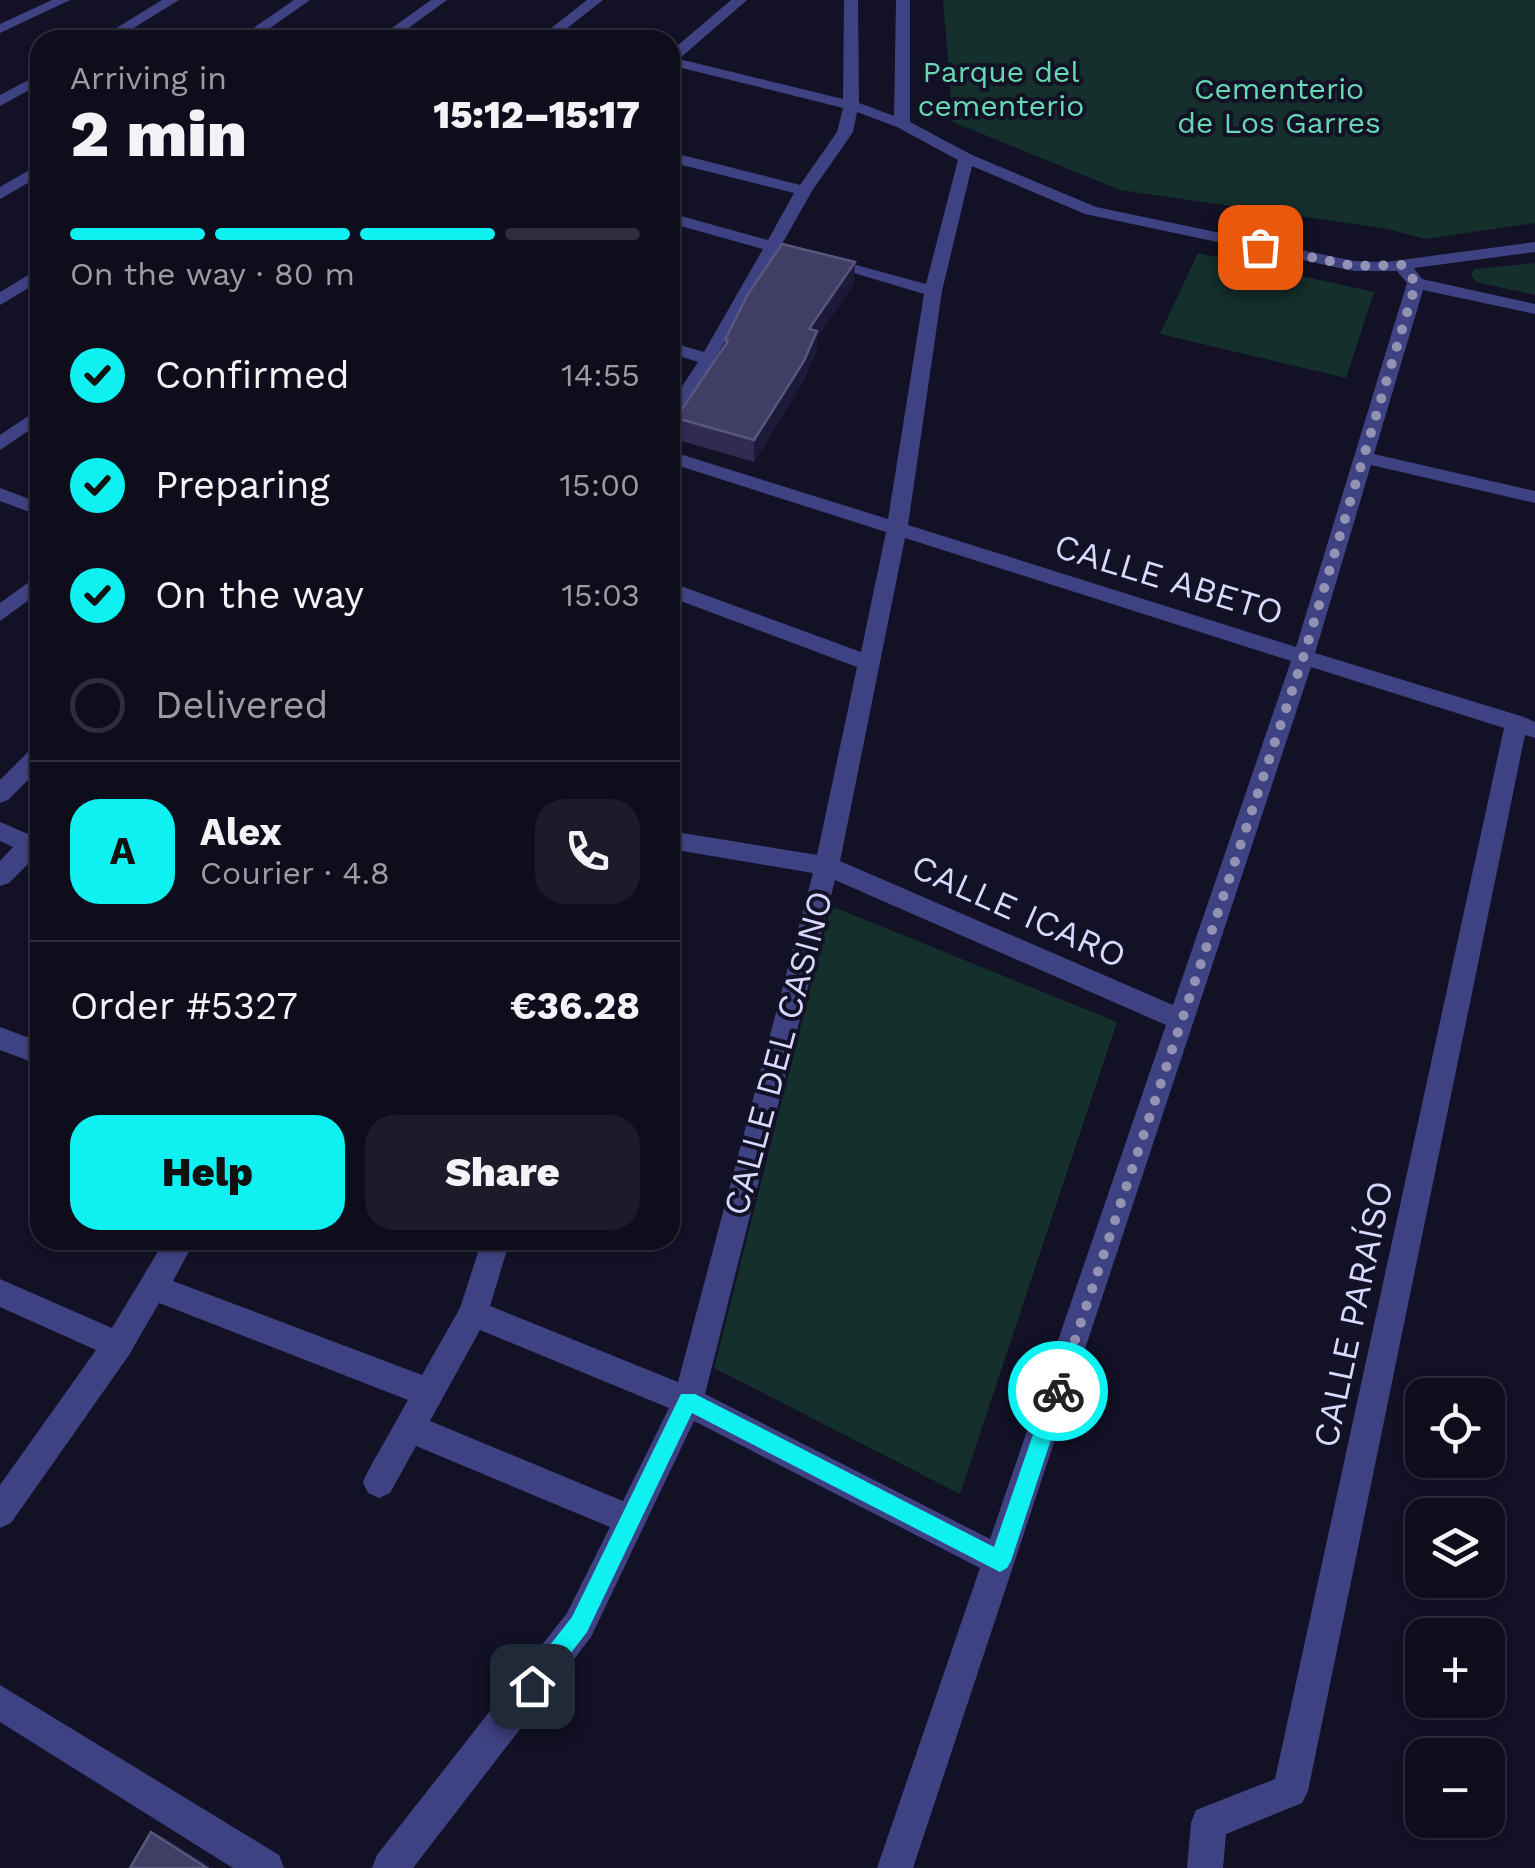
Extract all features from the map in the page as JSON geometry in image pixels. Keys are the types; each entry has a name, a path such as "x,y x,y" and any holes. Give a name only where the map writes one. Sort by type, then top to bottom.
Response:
{"street":[{"path":"0,30 63,0"},
{"path":"121,30 172,0"},
{"path":"273,0 298,3"},
{"path":"396,30 440,0"},
{"path":"556,30 596,0"},
{"path":"714,0 737,3"},
{"path":"680,404 804,190 845,132 850,105 851,0"},
{"path":"902,124 903,0"},
{"path":"257,30 298,3"},
{"path":"680,51 737,3"},
{"path":"680,62 850,105 902,124 966,158 1091,211 1328,262 1409,274 1535,309"},
{"path":"0,102 30,84"},
{"name":"CALLE DEL CASINO","path":"390,1868 579,1624 688,1400 826,866 897,529 934,291 966,158"},
{"path":"680,160 804,190"},
{"path":"4,187 30,174"},
{"path":"680,221 934,291"},
{"path":"1409,274 1535,247"},
{"path":"895,1868 1304,655 1362,457 1409,274"},
{"path":"0,300 30,280"},
{"path":"680,349 709,359"},
{"path":"0,444 30,422"},
{"path":"1362,457 1535,497"},
{"name":"CALLE ABETO","path":"680,460 1525,726"},
{"path":"0,494 30,506"},
{"path":"0,614 30,588"},
{"path":"680,593 871,664"},
{"name":"CALLE PARAÍSO","path":"1205,1868 1209,1823 1290,1791 1525,726"},
{"path":"0,794 30,764"},
{"path":"0,831 30,845"},
{"name":"CALLE ICARO","path":"680,842 826,866 1183,1021"},
{"path":"0,876 30,851"},
{"path":"0,1038 30,1050"},
{"path":"0,1512 118,1345 175,1250"},
{"path":"379,1482 473,1313 493,1250"},
{"path":"152,1287 429,1392"},
{"path":"0,1293 118,1345"},
{"path":"473,1313 688,1400 1000,1561"},
{"path":"410,1428 630,1520"},
{"path":"0,1702 266,1868"}],"green space":[{"path":"943,0 1535,0 1535,223 1425,239 1388,229 1120,190 953,122"},
{"path":"1198,253 1374,292 1346,378 1160,334"},
{"path":"1535,263 1535,295 1476,282 1471,275 1474,269"},
{"path":"831,906 1117,1022 960,1494 714,1368"}],"building":[{"path":"782,244 855,262 809,329 817,331 804,361 754,440 680,419 680,412 728,341 725,340 748,294"},
{"path":"151,1832 207,1868 130,1868"}],"way so far":[{"path":"1058,1391 1304,655 1416,283 1402,265 1354,266 1260,247"}],"route":[{"path":"532,1686 579,1624 688,1400 1000,1561 1058,1391"}],"park label":[{"name":"Parque del cementerio","path":"1001,89"},
{"name":"Cementerio de Los Garres","path":"1279,106"}]}
